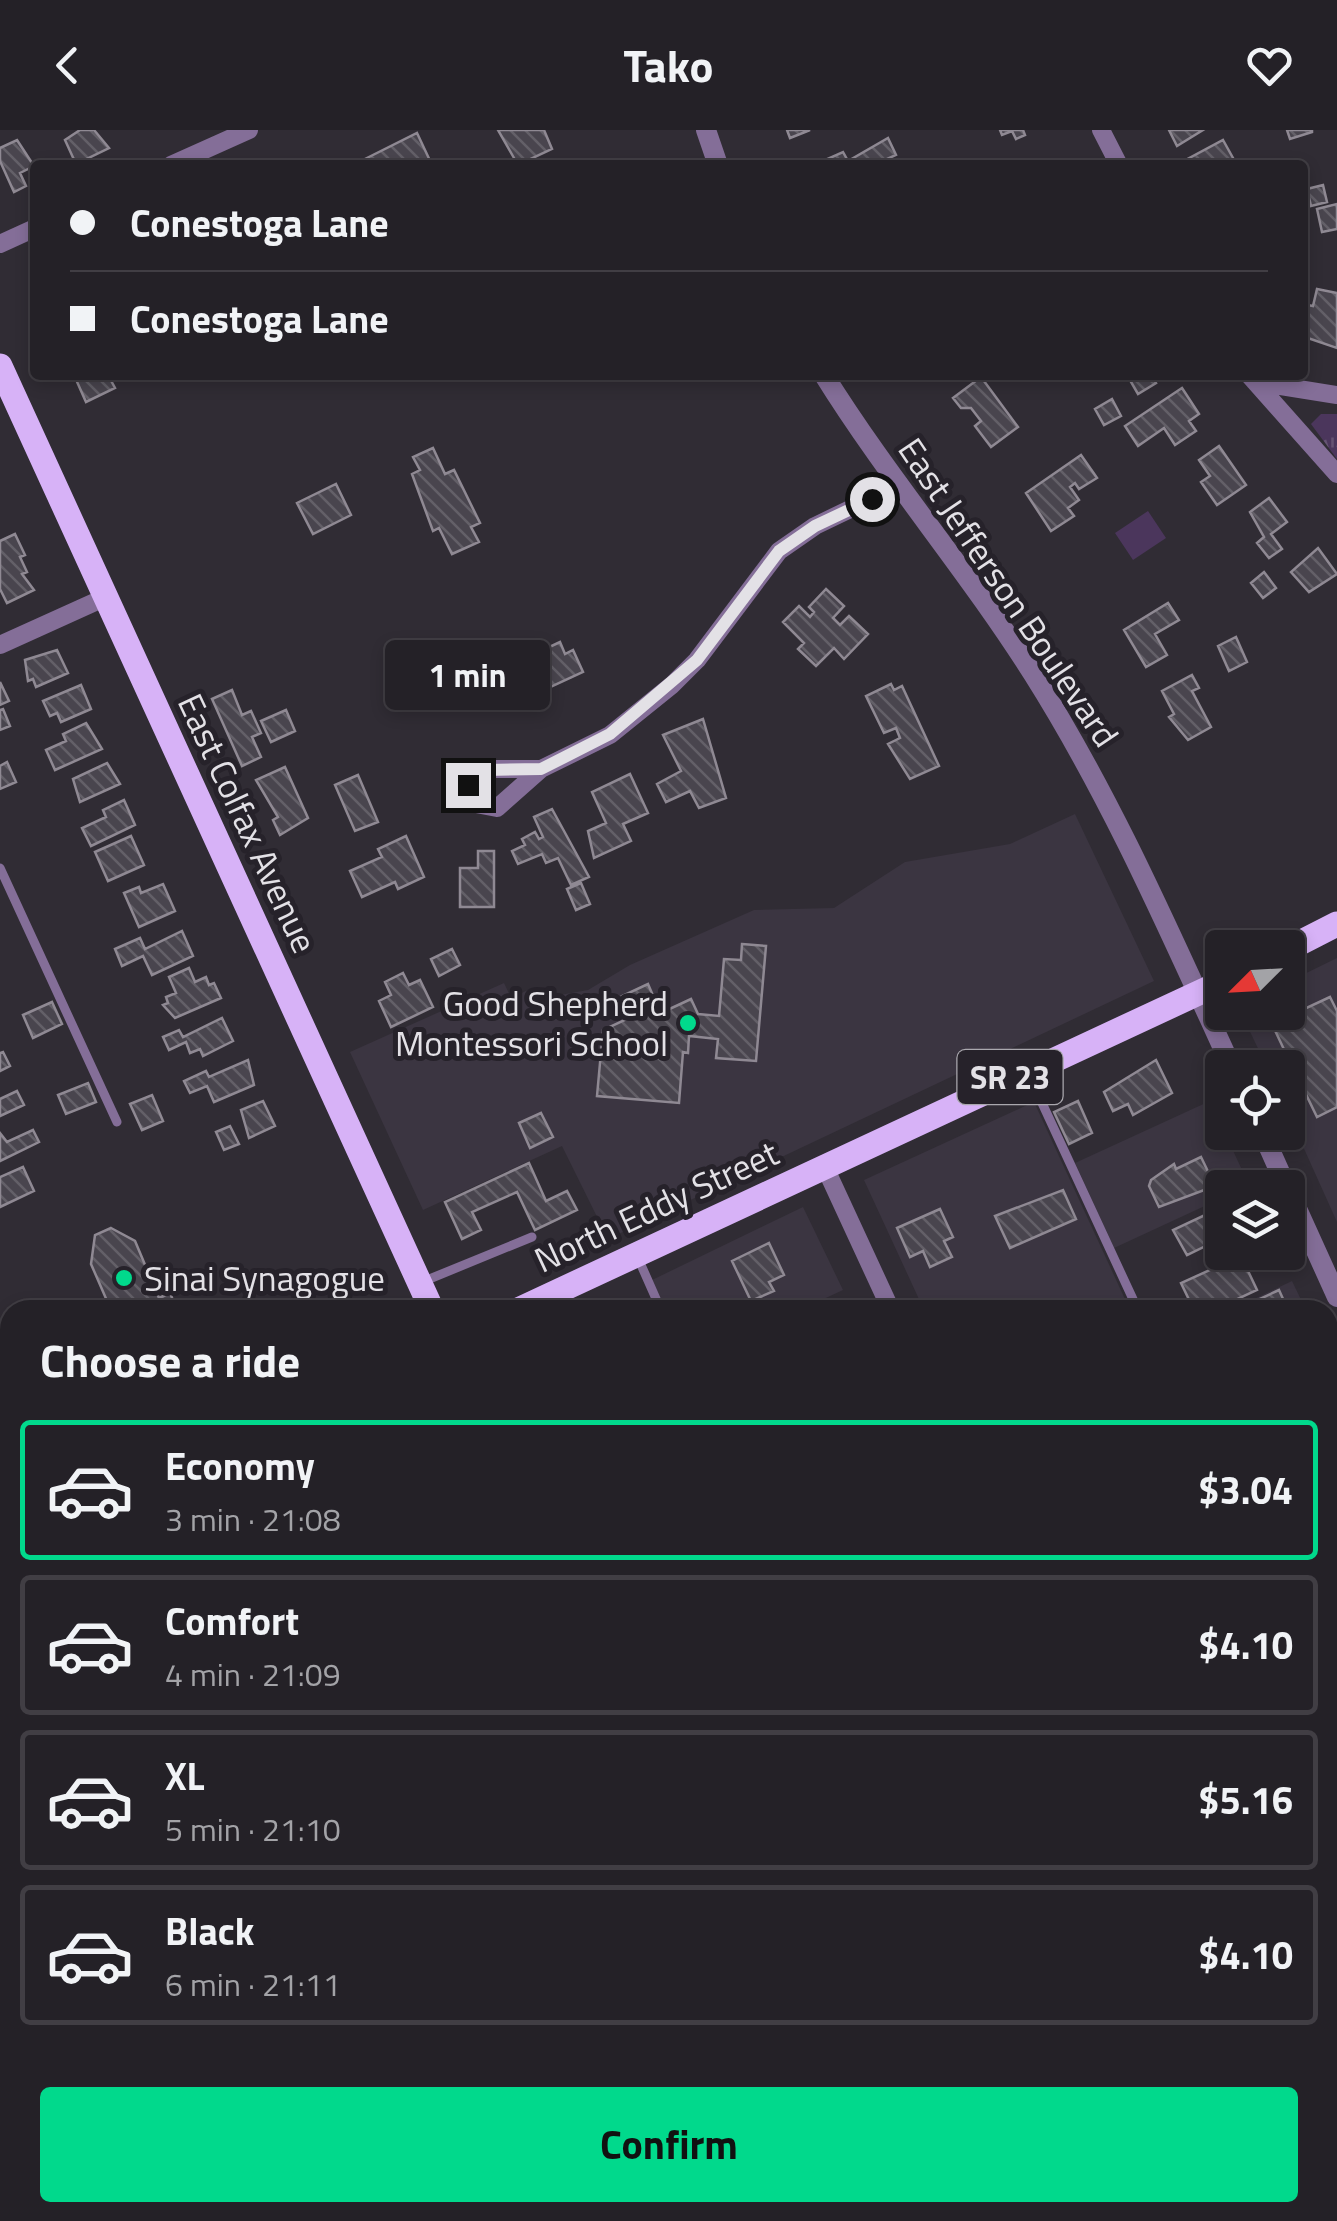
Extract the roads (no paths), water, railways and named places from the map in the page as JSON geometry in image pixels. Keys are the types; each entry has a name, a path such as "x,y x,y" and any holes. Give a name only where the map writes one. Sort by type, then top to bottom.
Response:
{"main road":[{"name":"East Colfax Avenue","path":"3,379 428,1300"},
{"path":"1305,940 1337,924"},
{"name":"SR 23","path":"824,1165 1205,990"},
{"name":"North Eddy Street","path":"539,1300 824,1165"}],"street":[{"path":"183,160 249,130"},
{"path":"706,130 716,160"},
{"path":"1102,130 1117,160"},
{"path":"0,244 30,230"},
{"name":"East Jefferson Boulevard","path":"827,380 988,606 1090,770 1135,854 1224,1050"},
{"path":"1253,380 1337,474"},
{"path":"1257,380 1337,396"},
{"path":"541,769 610,734 672,685 697,660 779,551 815,526 900,485"},
{"path":"0,645 106,597"},
{"path":"824,1165 885,1300"},
{"path":"1305,1228 1337,1298"}],"lane":[{"path":"0,868 117,1122"},
{"path":"1027,1070 1133,1300"},
{"path":"420,1283 532,1237"},
{"path":"636,1255 656,1300"}],"place":[{"name":"Good Shepherd Montessori School","path":"688,1023"},
{"name":"Sinai Synagogue","path":"124,1278"}]}
